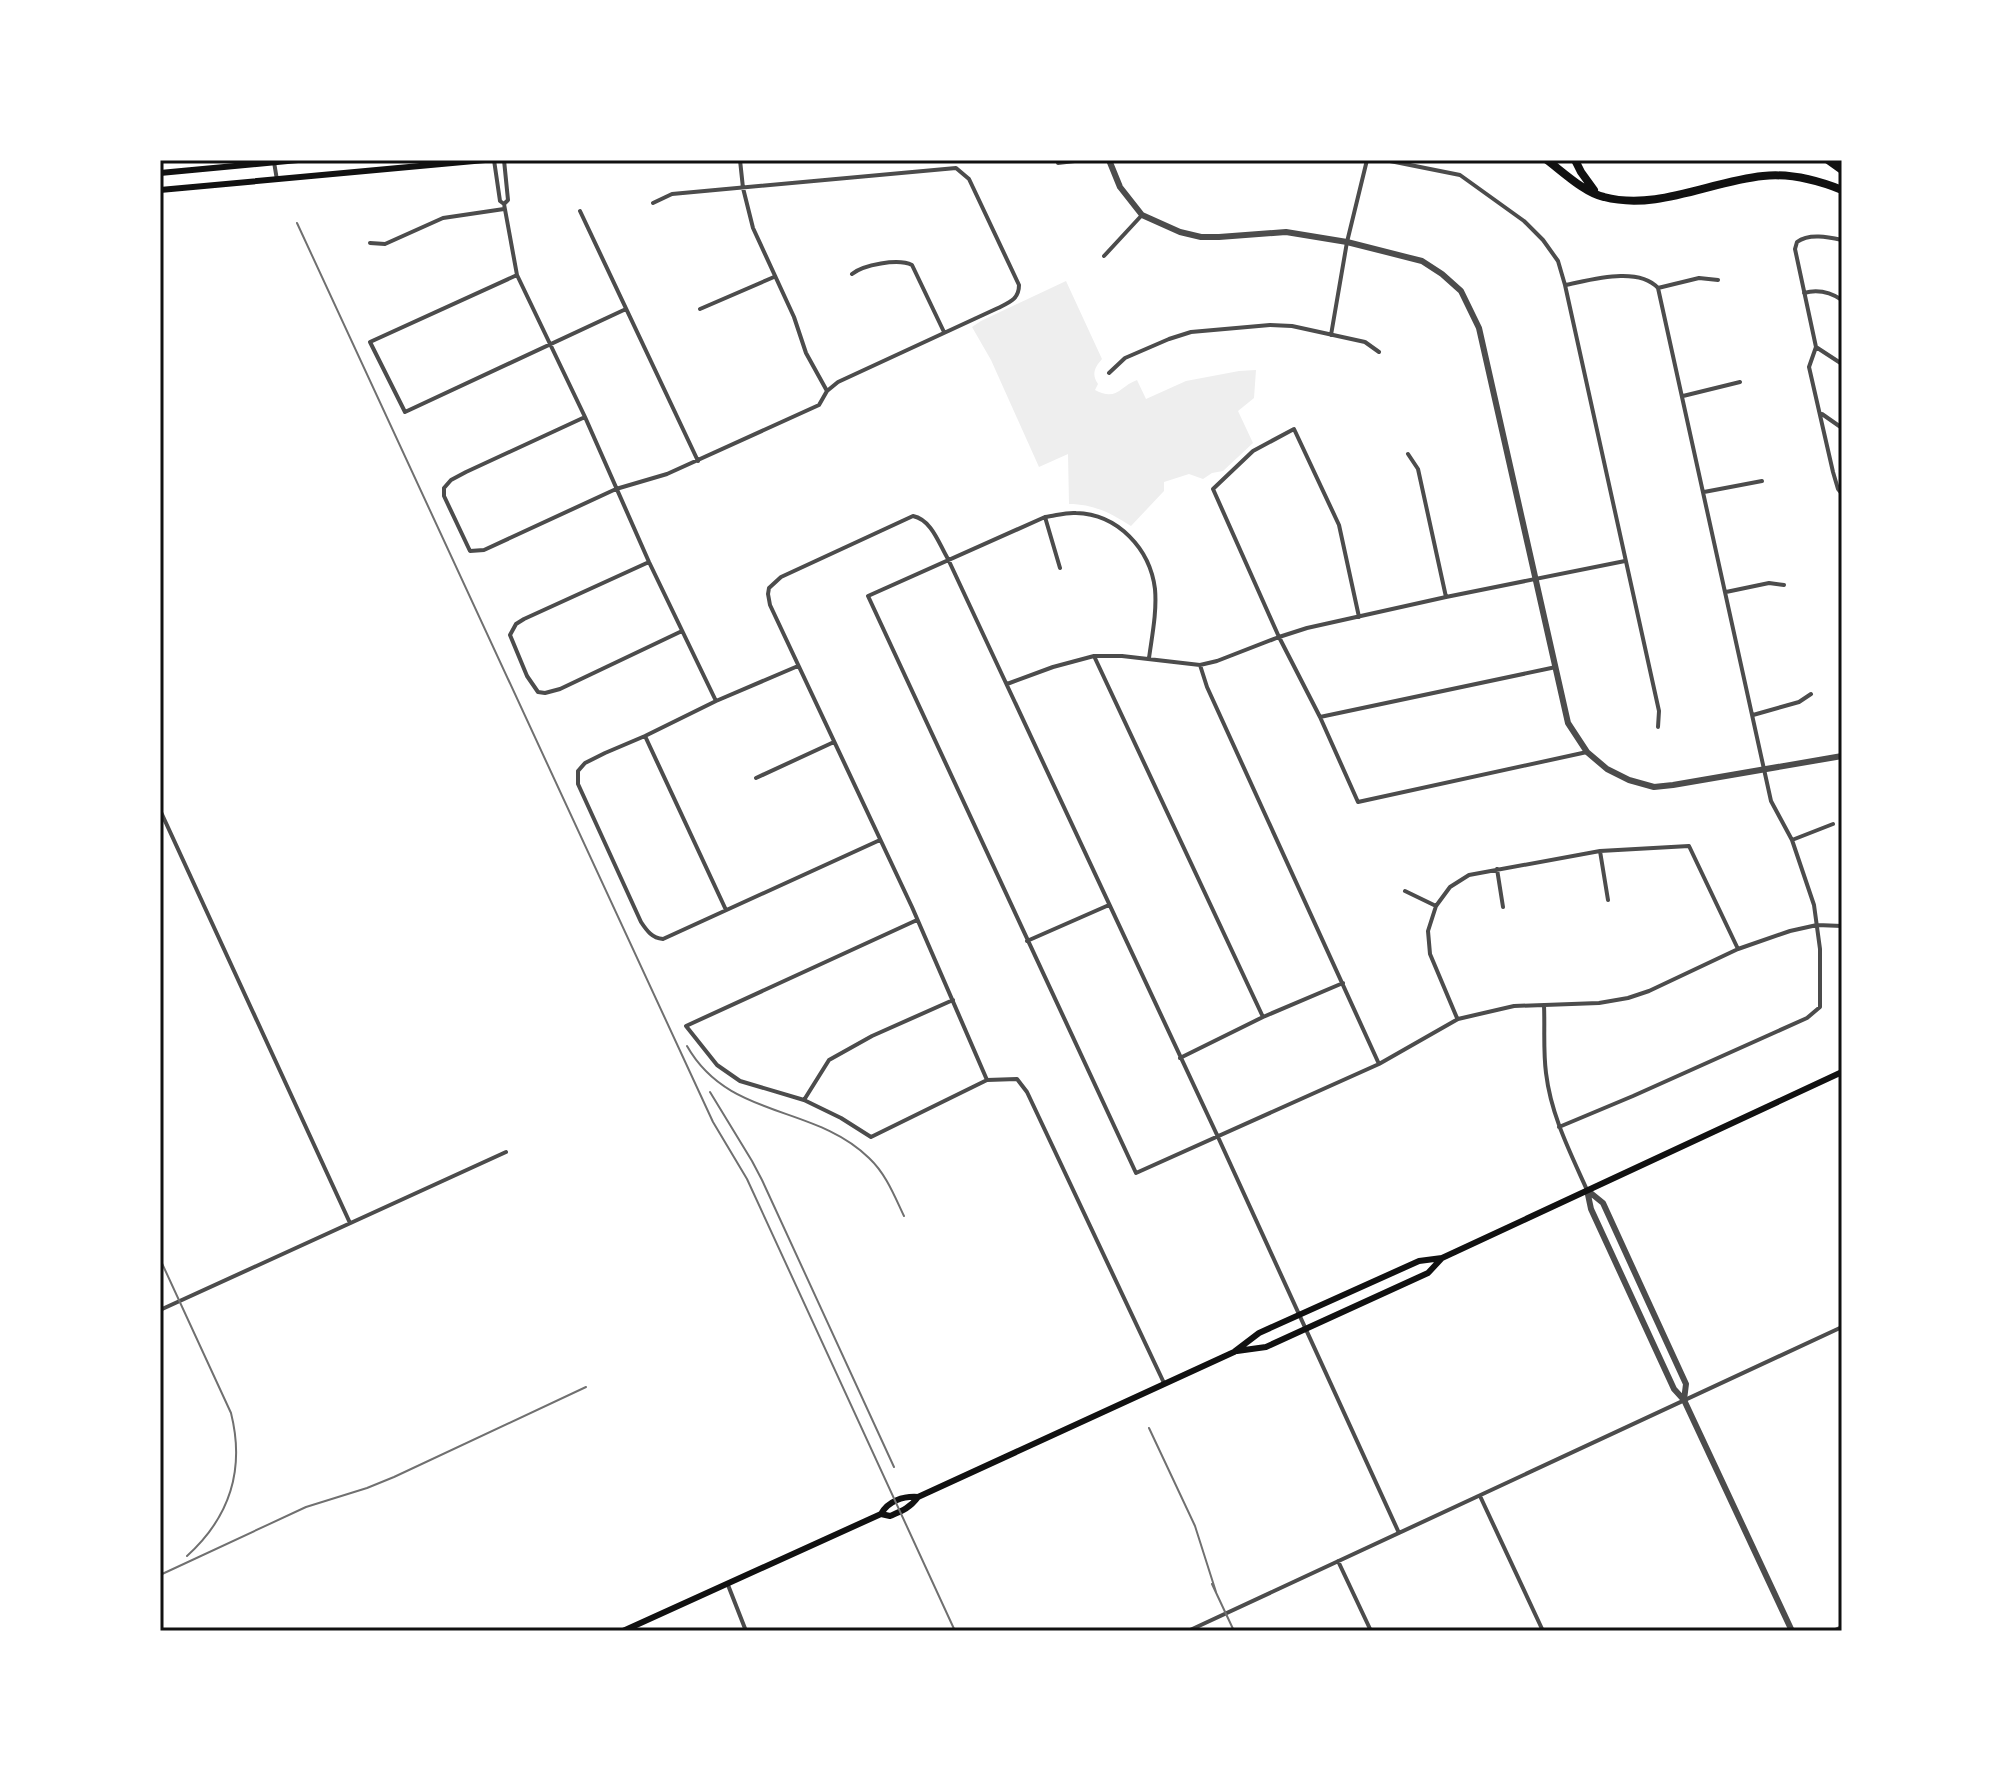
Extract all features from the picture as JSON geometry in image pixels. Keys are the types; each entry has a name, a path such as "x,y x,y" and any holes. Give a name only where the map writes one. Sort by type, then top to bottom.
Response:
{"highway":[{"path":"1547,160 1593,193 1625,200 1649,200 1765,175 1802,178 1842,190"},
{"path":"1575,160 1590,186 1604,197"},
{"path":"1828,160 1842,170"}],"main road":[{"path":"160,173 298,160"},
{"path":"160,190 485,160"},
{"path":"881,1514 885,1506 906,1496 918,1497 1234,1352 1259,1333 1419,1261 1442,1258 1842,1072"},
{"path":"1234,1352 1266,1347 1428,1273 1442,1258"},
{"path":"623,1631 881,1514 890,1516 900,1512 911,1507 918,1497"}],"street":[{"path":"494,160 517,275 716,701"},
{"path":"370,243 385,244 443,218 504,206 508,200 504,160"},
{"path":"740,160 753,228 794,317 806,353 827,391"},
{"path":"1058,163 1083,160"},
{"path":"1109,160 1120,187 1142,215 1180,232 1201,237 1286,232 1347,242 1422,261 1461,291 1479,328 1568,723 1587,752 1607,769 1629,780 1654,787 1842,756"},
{"path":"1331,335 1347,242 1367,160"},
{"path":"1385,160 1460,175 1524,221 1558,261 1659,711 1658,727"},
{"path":"274,161 277,180"},
{"path":"585,417 466,472 444,488 444,496 470,551 493,547 616,489 667,474 819,405 827,391 838,382 1014,300 1019,292 1019,285 969,179 956,168 672,194 653,203"},
{"path":"580,211 698,461"},
{"path":"1104,256 1142,215"},
{"path":"1842,240 1803,238 1797,242 1795,249 1816,347 1809,367 1833,472 1842,494"},
{"path":"852,274 861,267 905,262 912,265 944,332"},
{"path":"517,275 370,342 405,412 626,309"},
{"path":"1559,1127 1807,1018 1820,1007 1820,949 1814,905 1792,840 1771,801 1658,288 1652,281 1626,276 1565,285"},
{"path":"700,309 774,277"},
{"path":"1658,288 1699,278 1718,280"},
{"path":"1804,293 1829,292 1842,300"},
{"path":"1109,373 1125,358 1191,332 1270,325 1292,326 1365,342 1379,352"},
{"path":"1816,347 1842,364"},
{"path":"1683,396 1740,382"},
{"path":"1820,413 1842,428"},
{"path":"1359,617 1339,525 1294,429 1253,451 1213,489 1358,802 1587,752"},
{"path":"1408,454 1418,469 1446,597"},
{"path":"1704,492 1762,481"},
{"path":"1149,658 1155,590 1150,568 1130,536 1105,518 1076,513 1045,517 868,596 1136,1173 1379,1064 1458,1019 1514,1006 1599,1003 1628,998 1738,949 1790,931 1817,925 1842,926"},
{"path":"987,1080 917,920 770,605 768,594 769,588 781,577 913,516 930,527 948,559 1399,1533"},
{"path":"1045,517 1060,568"},
{"path":"1007,684 1094,656 1149,658 1200,665 1279,637 1359,617 1625,561"},
{"path":"649,562 516,624 510,635 527,676 538,692 560,689 682,631"},
{"path":"1726,592 1769,583 1784,585"},
{"path":"1094,656 1263,1017"},
{"path":"1200,665 1207,687 1379,1064"},
{"path":"798,666 585,763 578,771 578,784 641,922 653,937 663,939 880,840"},
{"path":"1320,717 1556,667"},
{"path":"1753,715 1799,702 1811,694"},
{"path":"645,736 726,910"},
{"path":"756,778 834,742"},
{"path":"160,810 350,1223"},
{"path":"1792,840 1833,824"},
{"path":"1458,1019 1430,954 1428,931 1436,906 1450,887 1469,875 1600,851 1689,846 1738,949"},
{"path":"1600,851 1608,900"},
{"path":"1497,869 1503,907"},
{"path":"1405,891 1436,906"},
{"path":"1027,941 1109,905"},
{"path":"917,920 686,1026 717,1065 740,1081 804,1100 871,1137 987,1080 1017,1079 1027,1092 1164,1383"},
{"path":"1180,1058 1263,1017 1343,983"},
{"path":"804,1100 829,1060 872,1036 953,1000"},
{"path":"1544,1005 1546,1073 1559,1127 1587,1190 1591,1209 1674,1389 1684,1400 1792,1631"},
{"path":"160,1310 506,1152"},
{"path":"1587,1190 1603,1203 1686,1384 1684,1400"},
{"path":"1188,1631 1842,1327"},
{"path":"1480,1496 1543,1631"},
{"path":"1338,1561 1371,1631"},
{"path":"728,1584 746,1631"},
{"path":"1833,1631 1842,1627"}],"shaded area":[{"path":"1066,281 1102,359 1095,371 1098,384 1095,390 1113,394 1137,380 1146,399 1186,381 1256,370 1254,398 1238,411 1253,443 1223,471 1203,479 1189,474 1164,482 1164,491 1131,526 1102,510 1069,504 1068,454 1039,467 991,360 972,327"}],"railway":[{"path":"297,223 713,1122 747,1179 955,1631"},
{"path":"687,1046 705,1070 725,1087 749,1100 823,1128 869,1158 889,1185 904,1216"},
{"path":"710,1092 762,1180 894,1467"},
{"path":"160,1259 231,1413 235,1434 235,1473 224,1508 202,1541 187,1556"},
{"path":"160,1575 306,1507 394,1477 586,1387"},
{"path":"1149,1428 1195,1526 1216,1592"},
{"path":"1212,1584 1234,1631"}]}
